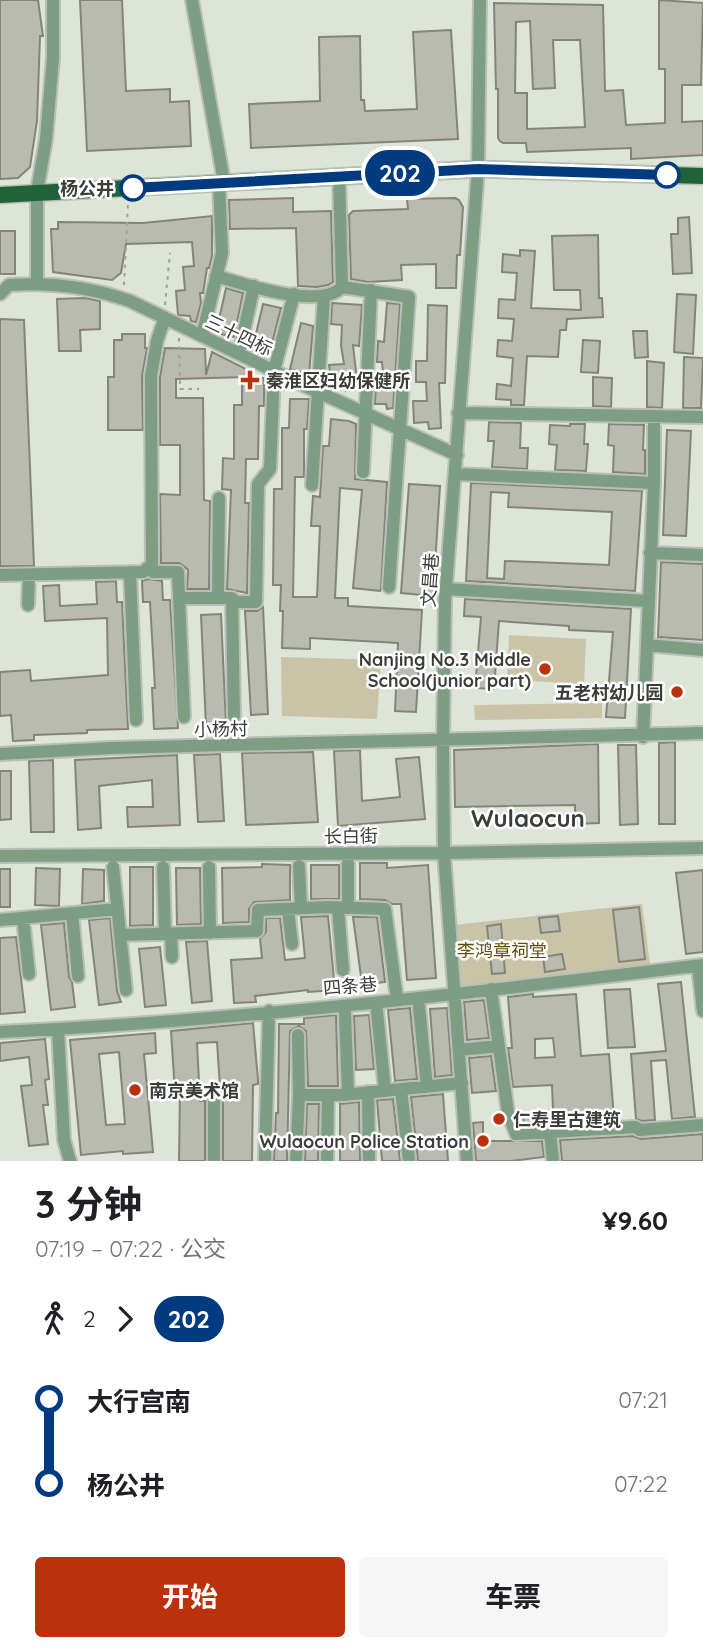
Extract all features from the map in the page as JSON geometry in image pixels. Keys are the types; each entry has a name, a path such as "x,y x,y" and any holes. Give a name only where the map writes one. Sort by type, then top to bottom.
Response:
{"main road":[{"path":"0,195 478,169 703,176"}],"street":[{"path":"37,283 37,192 46,139 53,58 53,0"},
{"path":"192,0 221,182 222,253 201,336"},
{"name":"文昌巷","path":"467,1161 444,853 443,740 446,589 478,169 480,0"},
{"path":"216,276 314,298 338,291 342,287 339,176"},
{"name":"三十四标","path":"0,294 9,285 37,283 107,293 457,455"},
{"path":"239,353 254,286"},
{"path":"342,287 409,297 389,587"},
{"path":"363,472 371,290"},
{"path":"232,603 256,602 258,484 270,469 274,371 294,294"},
{"path":"312,485 324,296"},
{"path":"0,575 143,572 152,565 151,376 164,320"},
{"path":"458,413 703,417"},
{"path":"643,737 654,482 654,416"},
{"path":"455,474 654,482"},
{"path":"218,598 219,498"},
{"path":"650,553 703,555"},
{"path":"148,568 153,572 178,572 184,717"},
{"path":"130,572 136,720"},
{"path":"28,605 29,575"},
{"path":"446,589 648,601"},
{"path":"179,598 232,598 234,716"},
{"path":"646,645 703,650"},
{"name":"小杨村","path":"0,754 443,740 643,737 703,733"},
{"name":"长白街","path":"0,856 703,848"},
{"path":"343,970 343,908 348,863"},
{"path":"292,944 299,866"},
{"path":"113,867 126,990"},
{"path":"163,867 172,957"},
{"path":"209,867 210,933"},
{"path":"0,920 117,909"},
{"path":"120,935 257,932 258,910 385,909 397,999"},
{"path":"72,913 78,976"},
{"path":"23,918 29,974"},
{"path":"701,965 703,1011"},
{"name":"四条巷","path":"0,1032 397,999 701,965"},
{"path":"491,989 508,1114 516,1134 635,1126 640,1130 703,1125"},
{"path":"419,1006 427,1087"},
{"path":"265,1161 269,1011"},
{"path":"377,1011 385,1091"},
{"path":"345,1013 348,1094"},
{"path":"58,1029 64,1140 70,1161"},
{"path":"296,1161 298,1035"},
{"path":"459,1049 499,1046"},
{"path":"299,1095 348,1094 462,1083"},
{"path":"401,1089 409,1161"},
{"path":"368,1092 369,1161"},
{"path":"214,1093 214,1161"},
{"path":"327,1161 328,1095"},
{"path":"550,1132 554,1161"}],"path":[{"path":"123,299 128,188"},
{"path":"164,320 170,253"},
{"path":"179,326 180,388 199,389"}],"green space":[{"path":"509,635 586,639 584,684 507,680"},
{"path":"281,657 381,660 377,719 282,716"},
{"path":"602,703 602,718 475,720 474,705"},
{"name":"李鸿章祠堂","path":"642,904 650,964 460,986 455,925"}],"building":[{"path":"0,0 38,0 43,36 40,36 37,121 30,167 18,178 0,179"},
{"path":"80,0 122,0 126,91 170,89 170,102 189,101 191,146 87,151"},
{"path":"659,0 703,3 701,85 682,85 682,122 703,121 703,155 631,159 631,148 527,152 526,143 503,143 498,138 494,3 603,5 605,91 623,90 626,125 665,123 665,69 659,69","holes":["530,21 533,89 555,88 553,40 580,40 585,127 527,129 527,93 515,93 516,22"]},
{"path":"451,30 458,139 251,148 249,104 320,101 319,37 360,36 361,100 364,100 365,111 417,109 413,32"},
{"path":"293,198 293,212 331,211 333,282 328,285 298,286 296,228 230,229 229,200"},
{"path":"455,198 463,207 456,288 436,288 436,264 401,265 402,280 368,282 351,279 349,215 353,211 408,209 407,199"},
{"path":"212,216 212,256 203,293 200,293 201,303 196,322 191,321 190,316 178,315 176,291 185,290 183,267 194,266 192,242 126,244 121,273 112,280 53,272 51,229 58,229 58,222 143,223"},
{"path":"689,217 692,273 673,274 671,234 678,234 678,218"},
{"path":"0,231 15,231 15,274 0,274"},
{"path":"598,235 599,298 602,298 603,317 567,319 566,330 560,330 558,357 527,356 524,405 511,405 511,400 496,399 497,384 511,386 513,358 497,356 498,340 512,341 514,319 498,318 499,299 515,300 517,273 502,272 503,254 520,256 520,250 535,251 531,308 581,310 580,290 554,290 552,236"},
{"path":"226,288 243,293 234,337 216,333"},
{"path":"677,294 696,295 693,354 674,352"},
{"path":"85,298 100,301 100,329 80,330 81,351 59,351 57,299"},
{"path":"332,303 362,305 359,346 353,345 358,389 346,391 346,385 332,387 329,365 344,364 342,325 331,324"},
{"path":"387,303 400,304 393,408 387,409 386,404 375,404 376,383 384,383 382,362 377,362 378,341 384,342"},
{"path":"263,304 281,308 269,355 252,351"},
{"path":"428,305 447,306 445,383 439,383 441,428 429,429 428,422 414,423 413,401 427,401 426,382 416,382 416,361 427,361"},
{"path":"0,319 24,320 34,566 0,566"},
{"path":"301,323 313,326 309,375 290,369"},
{"path":"633,331 647,331 648,357 635,358"},
{"path":"122,334 145,334 147,348 142,376 143,430 108,430 108,377 114,377 114,340 122,340"},
{"path":"583,340 600,341 598,373 581,372"},
{"path":"165,348 205,349 206,375 212,352 246,369 246,377 176,379 176,398 203,398 204,500 210,501 209,589 187,589 188,570 185,567 179,563 161,563 160,494 180,495 180,445 160,445 160,377"},
{"path":"684,357 703,358 701,408 683,408"},
{"path":"647,361 664,363 662,408 647,407"},
{"path":"593,377 612,378 611,407 593,406"},
{"path":"242,378 264,378 264,406 259,406 258,459 246,459 245,503 249,503 247,593 227,589 231,490 222,489 223,458 234,459 234,405 242,405"},
{"path":"290,399 309,399 307,429 304,429 304,477 295,477 293,597 317,597 320,526 311,526 313,496 320,497 323,446 329,446 331,419 349,421 356,424 355,479 387,482 381,589 353,588 362,490 340,488 335,598 348,598 348,606 422,610 416,712 395,711 398,643 310,638 310,649 282,648 281,585 273,585 274,489 282,489 282,428 289,428"},
{"path":"489,422 521,423 520,448 528,448 527,469 492,467 494,441 488,441"},
{"path":"585,424 584,444 588,444 586,471 555,470 557,445 549,444 550,425"},
{"path":"609,424 644,425 645,474 613,472 614,446 608,445"},
{"path":"667,430 691,431 686,536 663,535"},
{"path":"471,483 642,491 635,591 466,581","holes":["491,492 509,493 508,507 612,512 609,565 505,561 504,579 487,578"]},
{"path":"409,484 440,486 433,596 401,593"},
{"path":"661,562 703,564 703,640 658,637"},
{"path":"116,581 117,602 122,602 128,729 34,735 34,740 13,741 11,715 0,716 0,672 30,670 31,681 108,675 107,618 45,621 43,586 59,585 60,606 97,604 96,582"},
{"path":"142,581 162,581 163,600 170,600 178,728 154,729 152,688 155,688 150,602 143,602"},
{"path":"465,599 631,609 625,718 606,717 613,632 569,630 569,626 499,621 494,689 475,688 481,617 464,616"},
{"path":"263,607 268,714 251,715 245,611 257,611"},
{"path":"221,614 226,725 206,726 201,615"},
{"path":"675,742 675,824 659,824 659,743"},
{"path":"598,744 599,823 575,824 575,805 455,807 454,750"},
{"path":"618,745 636,745 638,824 620,825"},
{"path":"360,750 362,801 400,797 396,759 419,757 425,819 338,826 334,751"},
{"path":"313,752 318,822 246,825 242,753"},
{"path":"220,754 224,821 198,822 194,755"},
{"path":"177,755 180,825 128,827 127,807 153,807 152,780 99,786 101,828 78,830 75,760"},
{"path":"53,760 54,832 31,832 29,761"},
{"path":"0,771 11,771 11,819 0,820"},
{"path":"360,863 387,863 387,868 428,865 436,978 407,980 401,904 360,899"},
{"path":"262,864 290,865 290,900 254,902 249,909 249,922 223,923 222,868 262,867"},
{"path":"311,865 339,865 339,899 311,899"},
{"path":"130,867 153,867 153,925 130,926"},
{"path":"36,868 60,869 59,906 35,905"},
{"path":"176,868 200,868 201,924 177,925"},
{"path":"0,869 10,869 10,907 0,907"},
{"path":"83,869 104,870 104,901 82,904"},
{"path":"703,870 703,952 686,954 676,873"},
{"path":"639,907 645,959 619,962 613,910"},
{"path":"328,916 335,990 255,996 256,1002 234,1003 231,960 262,958 260,939 266,932 266,918 280,918 285,960 305,958 301,917"},
{"path":"558,916 560,931 541,933 539,918"},
{"path":"353,917 377,917 385,982 362,984"},
{"path":"110,918 117,991 121,1002 99,1005 89,920"},
{"path":"64,923 75,1007 51,1010 41,925"},
{"path":"501,924 505,973 492,974 487,926"},
{"path":"16,937 25,1012 0,1014 0,938"},
{"path":"207,941 212,1001 192,1003 186,942"},
{"path":"160,947 166,1005 145,1007 139,949"},
{"path":"562,954 565,969 545,972 543,957"},
{"path":"681,982 695,1117 672,1119 666,1060 651,1061 655,1120 642,1121 636,1119 631,1054 666,1051 658,984"},
{"path":"630,989 635,1047 608,1048 604,990"},
{"path":"576,994 581,1056 609,1054 614,1119 524,1125 523,1114 553,1110 552,1085 513,1087 508,1048 512,1048 508,997","holes":["553,1038 555,1057 535,1058 535,1039"]},
{"path":"484,1000 489,1038 467,1040 464,1002"},
{"path":"410,1008 417,1079 395,1081 388,1010"},
{"path":"447,1008 452,1075 435,1077 430,1009"},
{"path":"336,1015 338,1086 308,1086 306,1031 299,1026 290,1031 287,1161 274,1161 278,1113 279,1024 304,1024 304,1018"},
{"path":"369,1015 374,1069 356,1070 354,1016"},
{"path":"253,1023 258,1084 253,1085 252,1161 223,1161 223,1093 220,1087 217,1042 197,1043 200,1101 205,1101 205,1161 179,1161 180,1091 175,1092 171,1031"},
{"path":"155,1033 156,1053 144,1054 153,1152 123,1154 123,1151 81,1155 70,1040","holes":["119,1052 125,1124 106,1125 99,1054"]},
{"path":"45,1039 49,1079 45,1080 48,1105 43,1105 48,1144 29,1146 21,1086 32,1085 29,1057 0,1061 0,1043"},
{"path":"491,1056 496,1091 472,1093 469,1058"},
{"path":"443,1094 448,1161 418,1161 411,1097"},
{"path":"393,1099 400,1161 382,1161 377,1100"},
{"path":"359,1102 360,1161 340,1161 340,1104"},
{"path":"307,1104 319,1104 318,1161 305,1161"},
{"path":"483,1122 483,1141 542,1141 544,1157 476,1161 473,1123"},
{"path":"703,1134 703,1161 562,1161 560,1140 633,1136 641,1139"}],"bus line":[{"name":"202","path":"133,188 478,169 667,175"}],"place":[{"name":"杨公井","path":"133,188"},
{"name":"秦淮区妇幼保健所","path":"250,380"},
{"name":"Nanjing No.3 Middle School(junior part)","path":"545,669"},
{"name":"五老村幼儿园","path":"677,692"},
{"name":"南京美术馆","path":"135,1090"},
{"name":"仁寿里古建筑","path":"499,1119"},
{"name":"Wulaocun Police Station","path":"483,1141"}],"district":[{"name":"Wulaocun","path":"528,818"}]}
